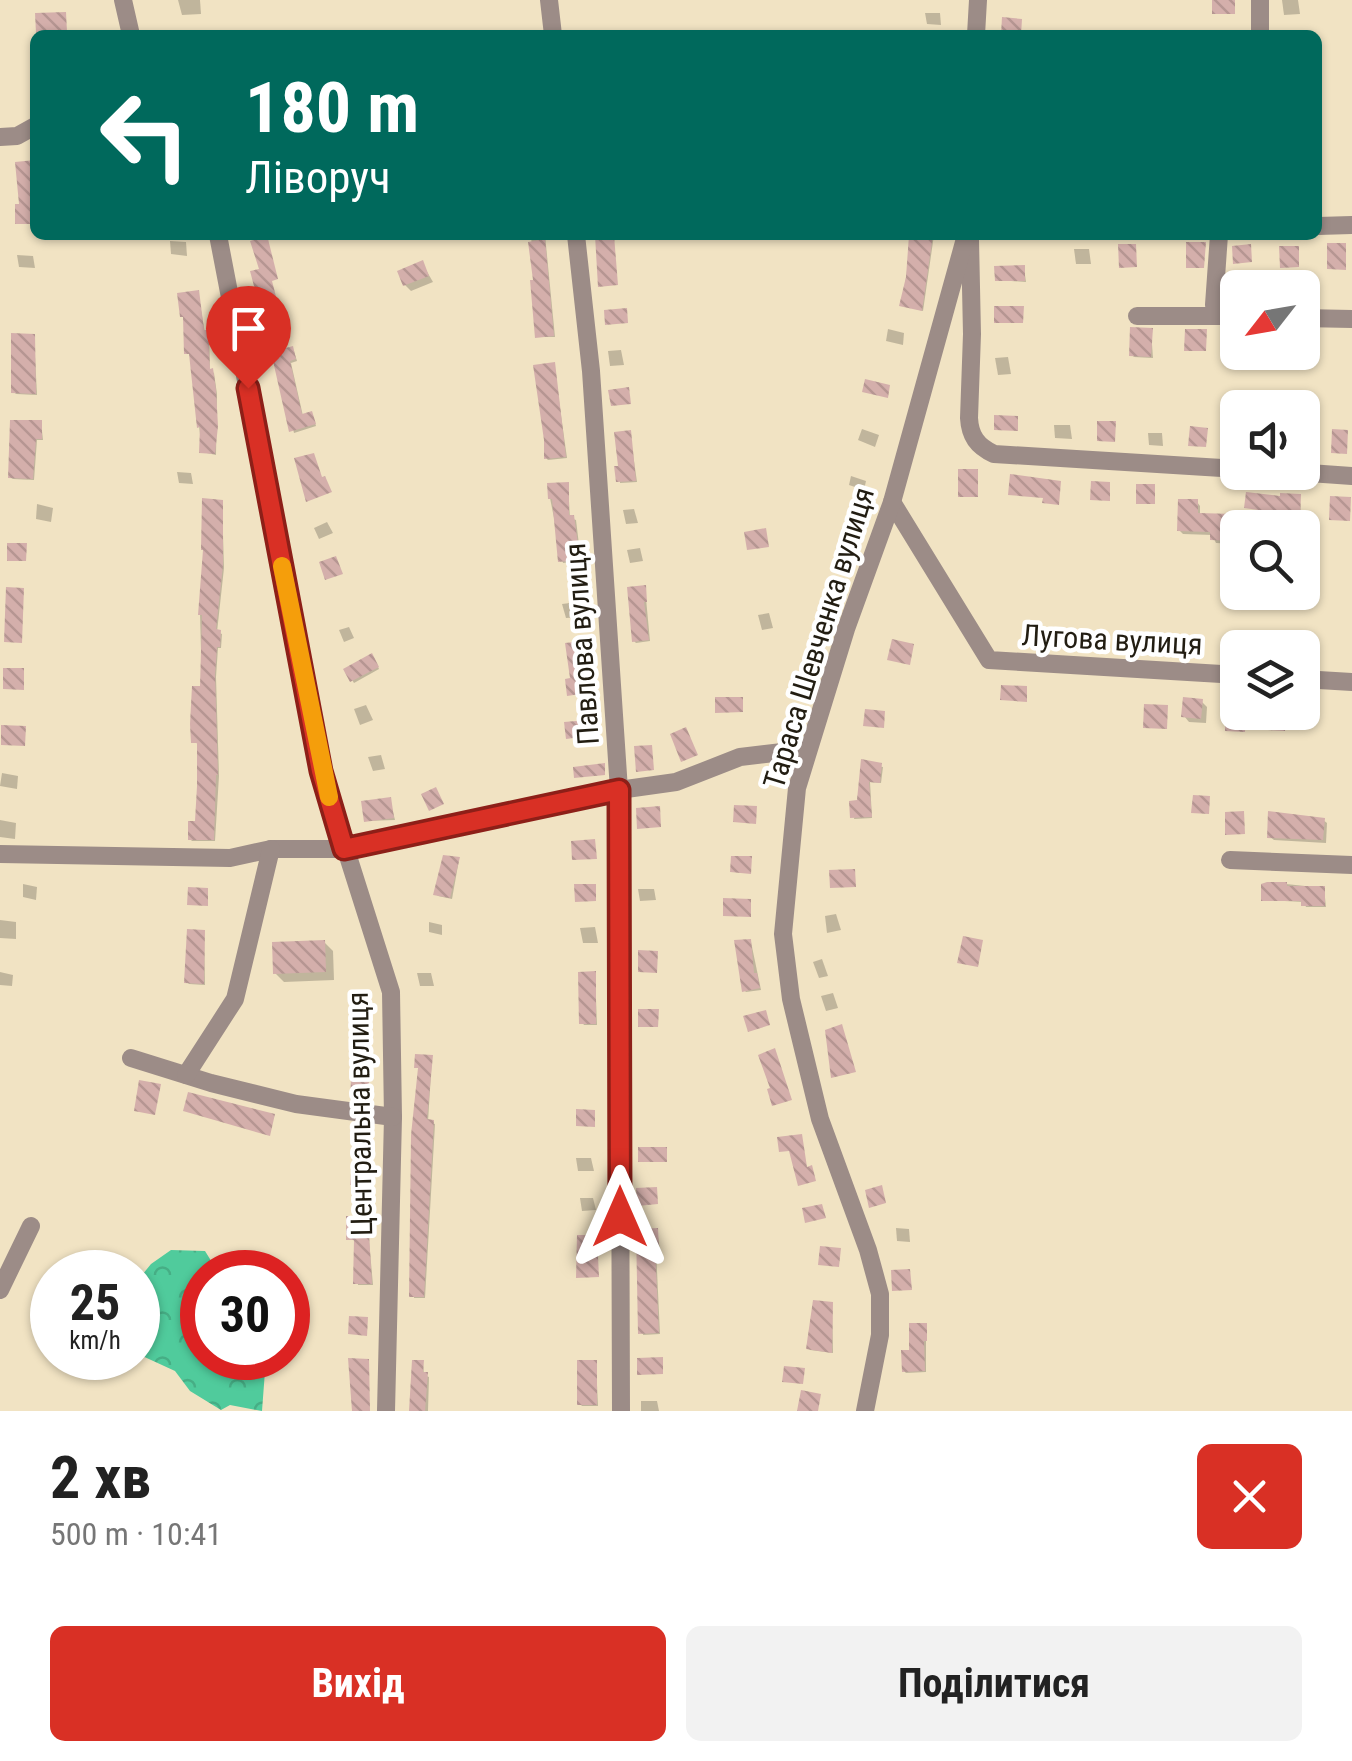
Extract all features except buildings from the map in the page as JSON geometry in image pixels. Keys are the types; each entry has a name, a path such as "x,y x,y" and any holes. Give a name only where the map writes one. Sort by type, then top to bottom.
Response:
{"street":[{"path":"123,0 131,30"},
{"path":"548,0 551,30"},
{"path":"976,30 978,0"},
{"path":"1260,0 1260,30"},
{"path":"0,136 17,136 30,129"},
{"path":"1322,226 1352,225"},
{"name":"Центральна вулиця","path":"219,240 321,771 391,992 393,1117 386,1411"},
{"name":"Павлова вулиця","path":"577,240 591,371 619,790 621,1411"},
{"name":"Тараса Шевченка вулиця","path":"865,1411 880,1334 880,1294 820,1118 791,999 782,934 797,788 892,502 967,240"},
{"path":"968,240 972,334 969,418 976,442 994,454 1220,468"},
{"path":"1219,240 1214,304 1220,312"},
{"path":"1137,316 1220,316"},
{"path":"1320,318 1352,319"},
{"path":"1320,474 1352,476"},
{"name":"Лугова вулиця","path":"892,502 989,660 1220,674"},
{"path":"1320,680 1352,682"},
{"path":"0,854 230,858 271,849 344,849 619,790 676,782 740,757 808,749"},
{"path":"186,1075 234,998 271,849"},
{"path":"1230,860 1352,864"},
{"path":"131,1058 296,1104 393,1117"},
{"path":"0,1290 31,1226"}],"green space":[{"path":"171,1250 180,1250 180,1378 160,1364 160,1258"},
{"path":"182,1380 264,1380 262,1411 230,1405 221,1410 190,1391"}],"slow traffic":[{"path":"282,566 329,797"}],"route":[{"path":"248,388 321,771 344,849 619,790 620,1217"}]}
